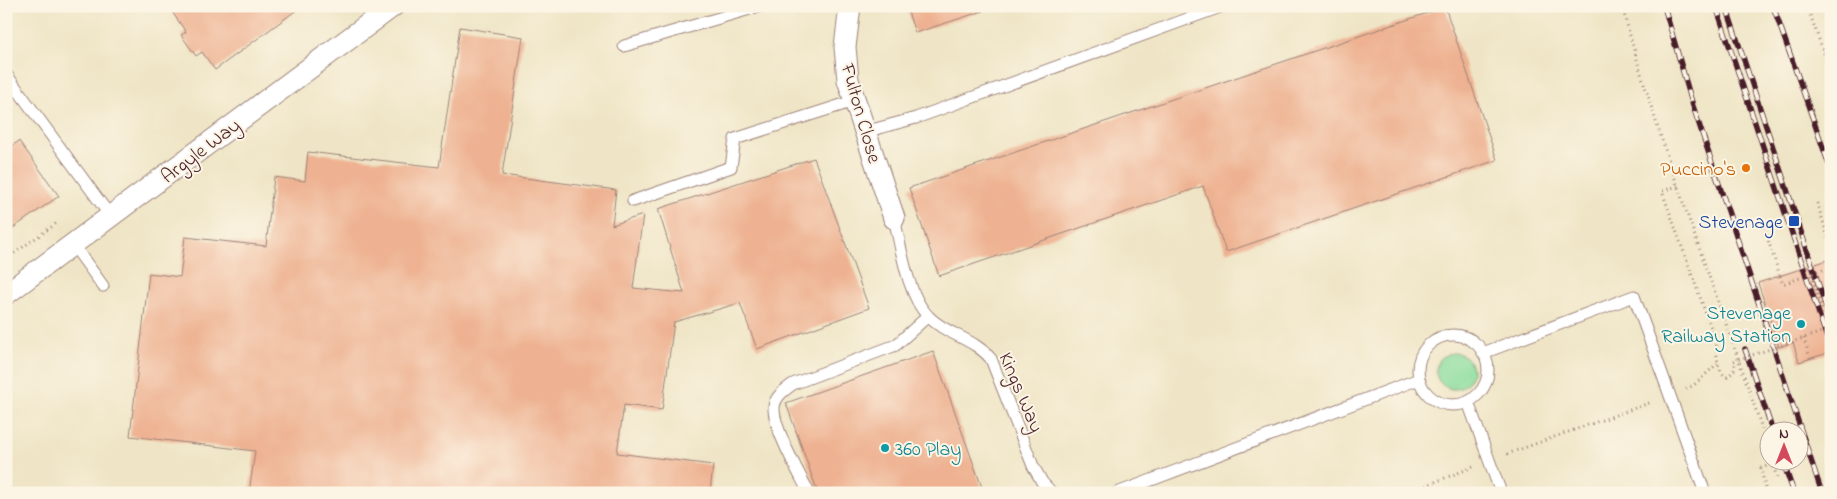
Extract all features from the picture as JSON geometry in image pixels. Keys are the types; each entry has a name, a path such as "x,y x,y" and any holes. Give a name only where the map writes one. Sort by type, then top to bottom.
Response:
{"street":[{"name":"Argyle Way","path":"6,294 74,246 393,6"},
{"name":"Fulton Close","path":"850,6 845,66 854,101 894,218"}],"lane":[{"path":"624,46 760,6"},
{"path":"864,132 916,118 1223,6"},
{"path":"6,74 111,217"},
{"path":"633,201 731,167 735,139 854,101"},
{"name":"Kings Way","path":"894,218 910,280 918,302 928,316 982,348 991,359 1033,466 1042,482 1052,493"},
{"path":"74,246 103,286"},
{"path":"1483,353 1634,296 1705,493"},
{"path":"809,493 776,419 774,406 780,393 793,384 896,345 928,316"},
{"path":"1457,336 1467,338 1483,353 1488,370 1485,384 1480,392 1468,402 1457,405 1435,401 1424,391 1419,379 1418,362 1421,354 1428,345 1439,338 1457,336"},
{"path":"1117,493 1419,379"},
{"path":"1468,402 1501,493"}],"path":[{"path":"1622,6 1641,77 1760,423"},
{"path":"1807,6 1831,73"},
{"path":"1824,52 1831,50"},
{"path":"1678,186 1662,191 1716,342 1718,363 1723,375 1727,377 1733,373 1734,361 1830,329 1811,275"},
{"path":"1817,203 1831,246"},
{"path":"6,259 64,219"},
{"path":"1762,222 1783,284 1831,267"},
{"path":"1804,338 1811,362"},
{"path":"1407,493 1694,386 1718,363"},
{"path":"1762,472 1766,493"},
{"path":"1776,472 1778,481"}],"green space":[{"path":"1454,353 1461,354 1467,358 1471,364 1471,378 1467,384 1461,388 1454,389 1447,388 1441,384 1437,378 1436,371 1437,364 1441,358 1447,354"}],"building":[{"path":"168,6 302,6 215,70 202,52 196,56 181,35 186,32"},
{"path":"906,6 982,6 983,11 915,33"},
{"path":"1445,7 1497,160 1226,252 1203,186 939,276 909,188"},
{"path":"460,27 523,37 502,175 616,190 612,225 643,215 633,288 684,293 658,209 814,158 869,308 757,349 740,303 674,322 662,410 624,405 617,453 713,465 710,493 249,493 255,451 130,436 149,273 180,277 185,237 266,246 274,177 305,181 308,152 439,167"},
{"path":"19,141 59,196 6,233 6,150"},
{"name":"Stevenage Railway Station","path":"1831,259 1831,352 1799,362 1793,342 1779,347 1758,283"},
{"name":"360 Play","path":"933,351 984,493 818,493 786,403"}],"railway":[{"path":"1664,6 1693,106 1822,493"},
{"path":"1716,6 1831,350"},
{"path":"1726,6 1831,322"},
{"path":"1773,6 1831,170"},
{"path":"1745,349 1770,422"},
{"path":"1787,472 1794,493"}],"place":[{"name":"Puccino's","path":"1746,168"},
{"name":"Stevenage","path":"1794,221"},
{"name":"Stevenage Railway Station","path":"1801,324"},
{"name":"360 Play","path":"885,448"}]}
